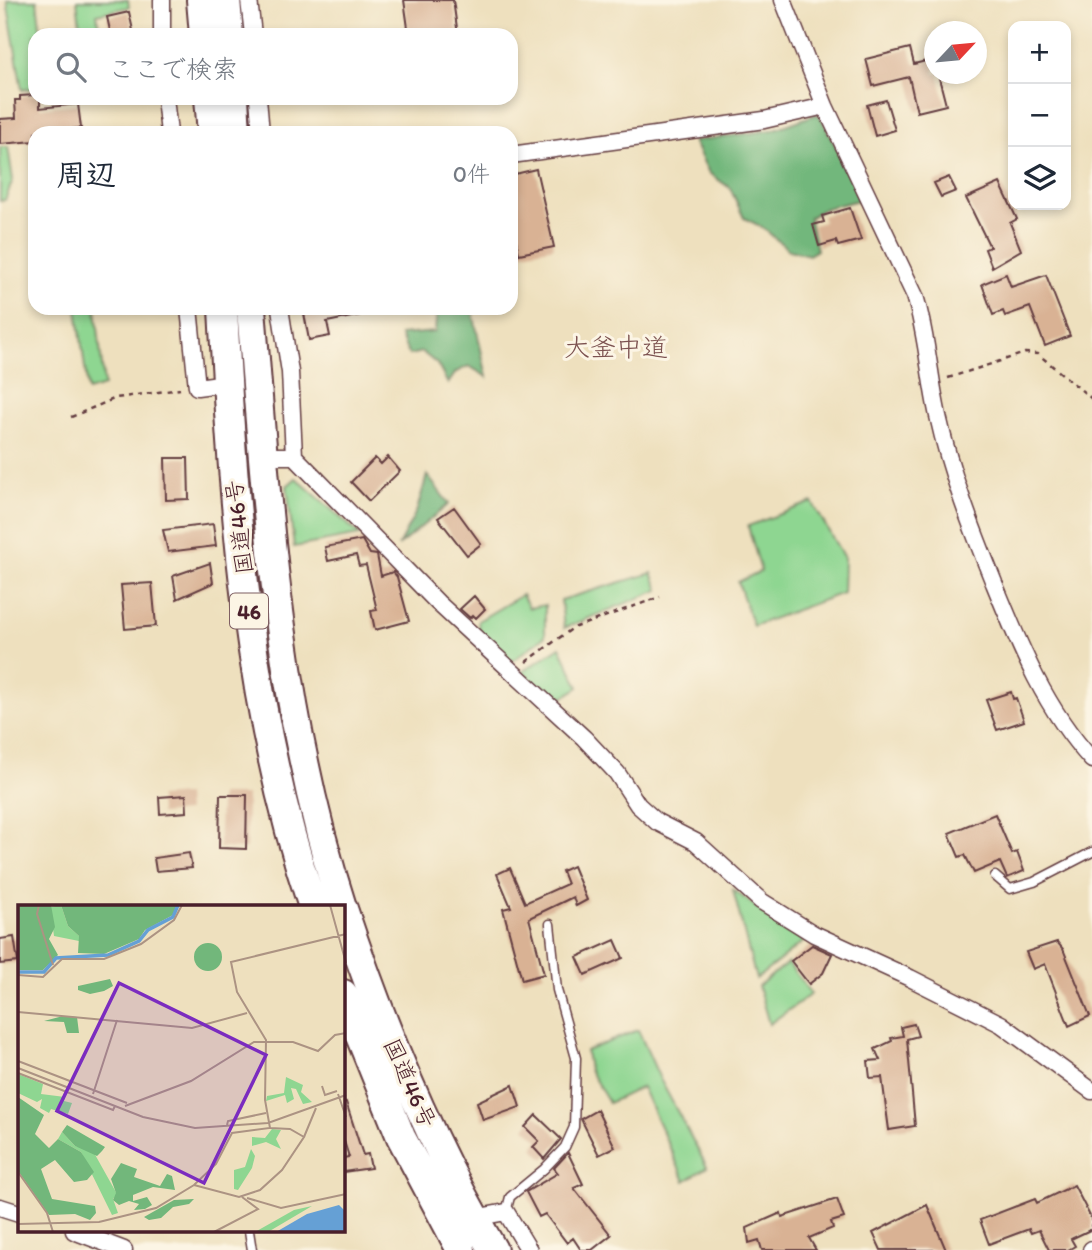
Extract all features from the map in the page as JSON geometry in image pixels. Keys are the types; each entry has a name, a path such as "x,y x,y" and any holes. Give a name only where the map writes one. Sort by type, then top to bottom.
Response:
{"highway":[{"path":"201,0 203,28"},
{"path":"226,0 228,28"},
{"path":"210,105 211,126"},
{"path":"234,105 236,126"},
{"name":"国道46号","path":"223,315 231,464 265,715 296,856 312,905"},
{"name":"国道46号","path":"252,315 276,604 293,711 323,849 342,905"},
{"name":"国道46号","path":"345,914 371,995 427,1125 493,1250"},
{"name":"国道46号","path":"345,999 401,1137 461,1250"}],"street":[{"path":"162,0 162,28"},
{"path":"249,0 252,28"},
{"path":"783,0 825,106 915,296 925,327 932,383 957,492 1022,651 1052,710 1092,760"},
{"path":"166,105 168,126"},
{"path":"259,105 260,126"},
{"path":"518,154 764,120 825,106"},
{"path":"190,315 197,387 227,383"},
{"path":"281,315 290,372 294,456 438,603 584,738 617,773 638,805 657,822 696,842 761,901 814,934 1001,1024 1092,1091"},
{"path":"263,456 294,456"},
{"path":"0,1207 18,1213"},
{"path":"474,1218 506,1212 529,1250"},
{"path":"77,1232 124,1250"}],"lane":[{"path":"995,876 1010,889 1034,881 1092,852"},
{"path":"506,1212 510,1197 558,1154 573,1127 576,1058 557,990 550,924"},
{"path":"249,1232 252,1250"}],"path":[{"path":"932,383 1025,353 1038,354 1092,399"},
{"path":"71,417 116,398 197,387"},
{"path":"513,672 573,628 660,597"}],"green space":[{"path":"7,0 37,0 40,28 28,28 28,89 22,90"},
{"path":"77,0 128,0 129,7 97,14 99,28 80,28"},
{"path":"817,114 862,199 823,209 809,218 817,250 809,255 789,250 762,227 744,218 730,188 709,173 693,141 772,130"},
{"path":"0,147 8,147 13,180 5,200 0,201"},
{"path":"78,315 97,315 104,386 88,391"},
{"path":"436,315 474,315 487,377 469,366 456,372 448,384 437,364 422,352 409,355 400,335 435,332"},
{"path":"427,475 449,504 398,546 417,510"},
{"path":"296,478 360,535 294,547 287,486"},
{"path":"812,502 844,558 843,593 753,626 738,582 761,571 748,526"},
{"path":"652,573 659,590 564,628 561,600"},
{"path":"522,595 529,608 545,605 545,636 511,662 479,632 478,621"},
{"path":"560,647 579,687 555,702 522,672"},
{"path":"733,890 804,941 756,979"},
{"path":"788,963 811,994 769,1024 758,986"},
{"path":"638,1030 660,1079 707,1167 685,1181 642,1087 609,1103 589,1070 586,1051"}],"building":[{"path":"404,0 453,0 457,28 408,28"},
{"path":"129,12 132,28 109,28 107,17"},
{"path":"910,48 914,64 924,62 924,84 941,84 946,105 917,112 909,77 873,86 866,59"},
{"path":"28,95 28,105 40,105 40,108 78,105 81,126 28,126 28,142 0,144 0,119 16,118 15,100 20,100 20,96"},
{"path":"886,100 895,130 875,136 867,105"},
{"path":"536,169 554,247 519,254 518,173"},
{"path":"949,177 956,191 941,197 934,183"},
{"path":"1000,183 1008,200 1008,210 1013,210 1017,219 1010,223 1021,250 992,267 985,249 990,247 966,198"},
{"path":"850,208 861,240 838,246 836,241 819,246 813,225 824,222 822,216"},
{"path":"1006,274 1011,287 1046,275 1070,336 1045,346 1030,307 1005,316 1003,311 993,315 982,284"},
{"path":"304,315 361,315 327,322 330,336 309,340"},
{"path":"388,457 400,471 369,501 351,482 375,458 381,464"},
{"path":"165,458 188,458 189,499 166,500"},
{"path":"454,507 481,544 467,555 438,518"},
{"path":"213,524 216,546 168,552 163,530"},
{"path":"362,540 370,554 377,555 381,576 393,572 397,577 409,621 375,630 371,611 377,610 366,565 359,566 356,555 328,561 325,547"},
{"path":"210,563 213,583 177,599 173,576"},
{"path":"152,583 156,626 125,629 121,585"},
{"path":"474,596 485,609 476,618 473,615 470,618 460,609"},
{"path":"1011,692 1013,699 1016,698 1024,721 997,730 986,700"},
{"path":"186,795 187,812 160,814 159,797"},
{"path":"220,795 247,795 246,849 219,848"},
{"path":"995,814 1012,854 1017,852 1024,871 1007,878 1000,862 974,873 965,855 959,857 949,833"},
{"path":"189,853 192,868 156,871 154,858"},
{"path":"573,866 587,900 576,906 573,897 529,918 544,974 522,980 503,909 511,907 497,874 510,868 525,903 567,884 562,871"},
{"path":"14,937 18,962 0,964 0,939"},
{"path":"615,940 623,958 585,975 577,957"},
{"path":"1057,942 1063,949 1090,1016 1069,1026 1045,964 1033,969 1026,952"},
{"path":"812,945 832,954 823,973 809,984 791,961"},
{"path":"914,1024 918,1036 907,1039 915,1126 889,1130 882,1077 870,1078 868,1061 880,1060 875,1049 892,1041 891,1038 903,1036 901,1027"},
{"path":"513,1085 520,1107 483,1120 477,1102"},
{"path":"345,1102 363,1155 368,1154 371,1168 345,1172 345,1158 349,1157 345,1144"},
{"path":"597,1110 615,1147 599,1155 581,1119"},
{"path":"536,1115 561,1139 544,1159 533,1147 539,1141 525,1127"},
{"path":"568,1153 583,1184 574,1188 611,1235 592,1250 581,1250 573,1238 567,1243 545,1214 539,1217 526,1192 558,1173 554,1168"},
{"path":"1074,1185 1092,1220 1092,1229 1071,1239 1075,1246 1068,1250 1049,1250 1039,1230 1031,1233 1029,1229 989,1244 980,1220 1035,1199 1037,1203"},
{"path":"837,1199 844,1218 831,1222 833,1228 809,1238 816,1250 762,1250 759,1240 749,1243 747,1228 781,1213 782,1217"},
{"path":"927,1205 946,1250 881,1250 873,1233"}],"district":[{"name":"大釜中道","path":"616,347"}]}
